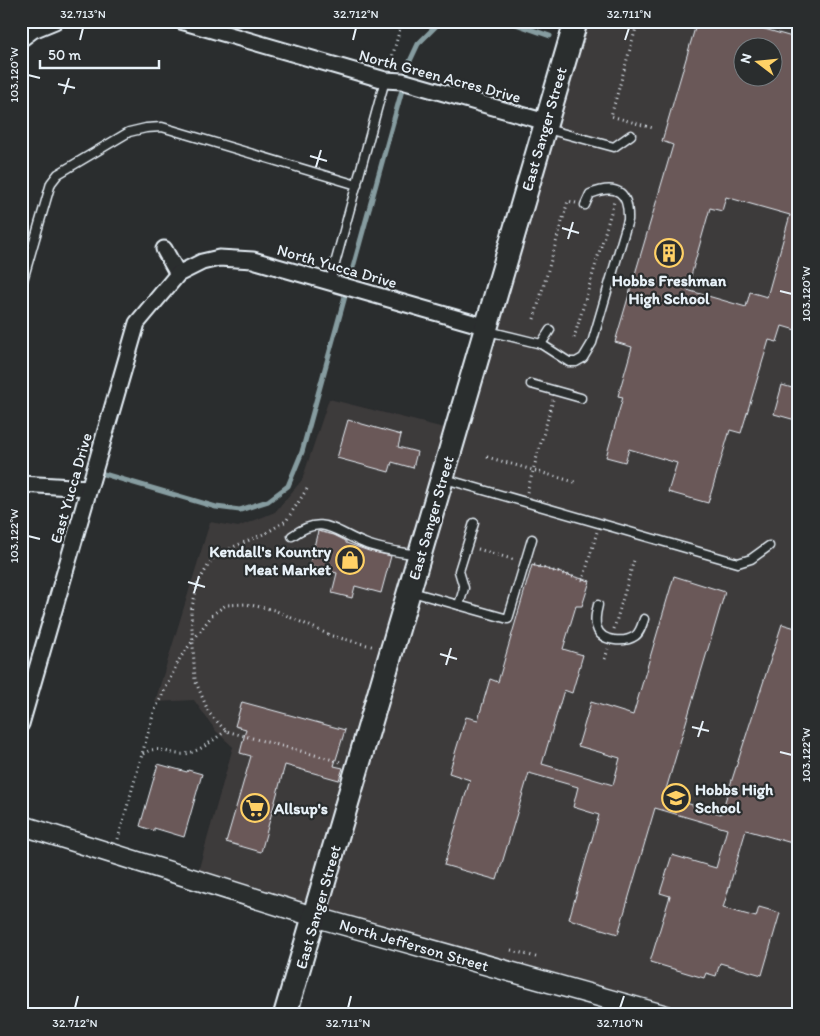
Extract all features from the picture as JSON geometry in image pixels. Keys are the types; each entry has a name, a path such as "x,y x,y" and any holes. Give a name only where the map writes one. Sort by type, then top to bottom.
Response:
{"main road":[{"name":"East Sanger Street","path":"286,1015 576,21"}],"street":[{"path":"22,36 54,21"},
{"name":"North Green Acres Drive","path":"182,21 385,80 408,83 545,125"},
{"path":"164,249 178,274"},
{"name":"North Yucca Drive","path":"178,274 202,262 219,258 253,260 486,329"},
{"name":"East Yucca Drive","path":"21,724 23,708 137,323 178,274"},
{"path":"21,484 89,488"},
{"name":"North Jefferson Street","path":"21,825 315,917 665,1015"}],"lane":[{"path":"343,286 357,184 385,80"},
{"path":"545,125 614,147 631,135"},
{"path":"21,287 51,183 58,174 129,132 162,127 357,184"},
{"path":"486,329 541,344 569,362 576,362 583,358 592,343 628,220 628,207 624,195 617,190 605,189 590,194 586,205"},
{"path":"541,344 550,330"},
{"path":"531,384 581,398"},
{"path":"443,478 738,563 751,559 769,546"},
{"path":"459,605 464,588 459,571 474,523"},
{"path":"292,536 303,528 315,524 336,529 365,544 420,556"},
{"path":"410,592 508,619 532,539"},
{"path":"598,605 596,616 597,629 602,636 619,641 636,636 644,619"}],"path":[{"path":"385,80 402,21"},
{"path":"638,21 611,116 653,128"},
{"path":"574,338 617,190"},
{"path":"534,319 568,201 579,204 581,197"},
{"path":"524,502 556,391"},
{"path":"486,457 578,483"},
{"path":"307,489 286,521 266,533 233,547 212,559 198,583 191,611 195,680 209,713 226,730 359,767"},
{"path":"475,548 583,580 598,529"},
{"path":"605,659 634,560"},
{"path":"114,854 154,712 180,658 212,614 226,606 246,604 274,610 332,636 392,652"},
{"path":"142,755 149,750 163,750 183,754 202,748 226,730"},
{"path":"511,950 539,958"}],"shaded area":[{"path":"576,21 799,21 799,1015 657,1015 196,879 233,747 216,731 194,700 155,702 210,522 238,527 275,512 302,480 329,399 456,431"}],"building":[{"name":"Hobbs Freshman High School","path":"697,21 737,21 799,39 799,331 782,326 777,342 769,340 741,433 730,430 708,503 668,492 677,463 629,449 625,462 606,457 623,397 618,396 632,347 615,342 673,145 662,141","holes":["726,197 790,215 767,297 750,292 746,307 687,290 710,208 722,211"]},
{"path":"782,385 799,390 799,421 774,414"},
{"path":"348,420 401,435 398,447 417,452 413,468 392,462 389,472 337,458"},
{"name":"Kendall's Kountry Meat Market","path":"318,531 334,535 346,541 346,543 369,551 391,556 381,593 355,586 352,598 332,593 337,573 309,566"},
{"path":"532,565 590,581 582,606 576,606 563,649 583,655 572,693 564,690 542,764 613,785 620,758 578,746 591,702 633,715 674,576 725,592 664,796 721,814 782,624 799,629 799,845 746,830 723,908 756,917 759,907 780,913 762,975 720,963 716,976 706,973 704,978 650,962 670,896 660,893 672,855 716,868 727,829 655,808 618,934 569,919 599,815 573,807 578,787 529,773 497,880 444,865 470,780 449,773 466,717 478,720 490,679 498,682"},
{"path":"242,702 345,730 334,766 343,768 339,780 285,765 261,852 226,842 251,756 240,753 246,729 235,726"},
{"path":"158,764 202,774 184,837 140,826"}],"waterway":[{"path":"97,472 216,507 240,510 268,501 288,486 302,452 410,61 418,44 441,21"},
{"path":"507,21 550,36"}],"place":[{"name":"Hobbs Freshman High School","path":"669,253"},
{"name":"Kendall's Kountry Meat Market","path":"350,560"},
{"name":"Hobbs High School","path":"676,798"},
{"name":"Allsup's","path":"255,808"}]}
